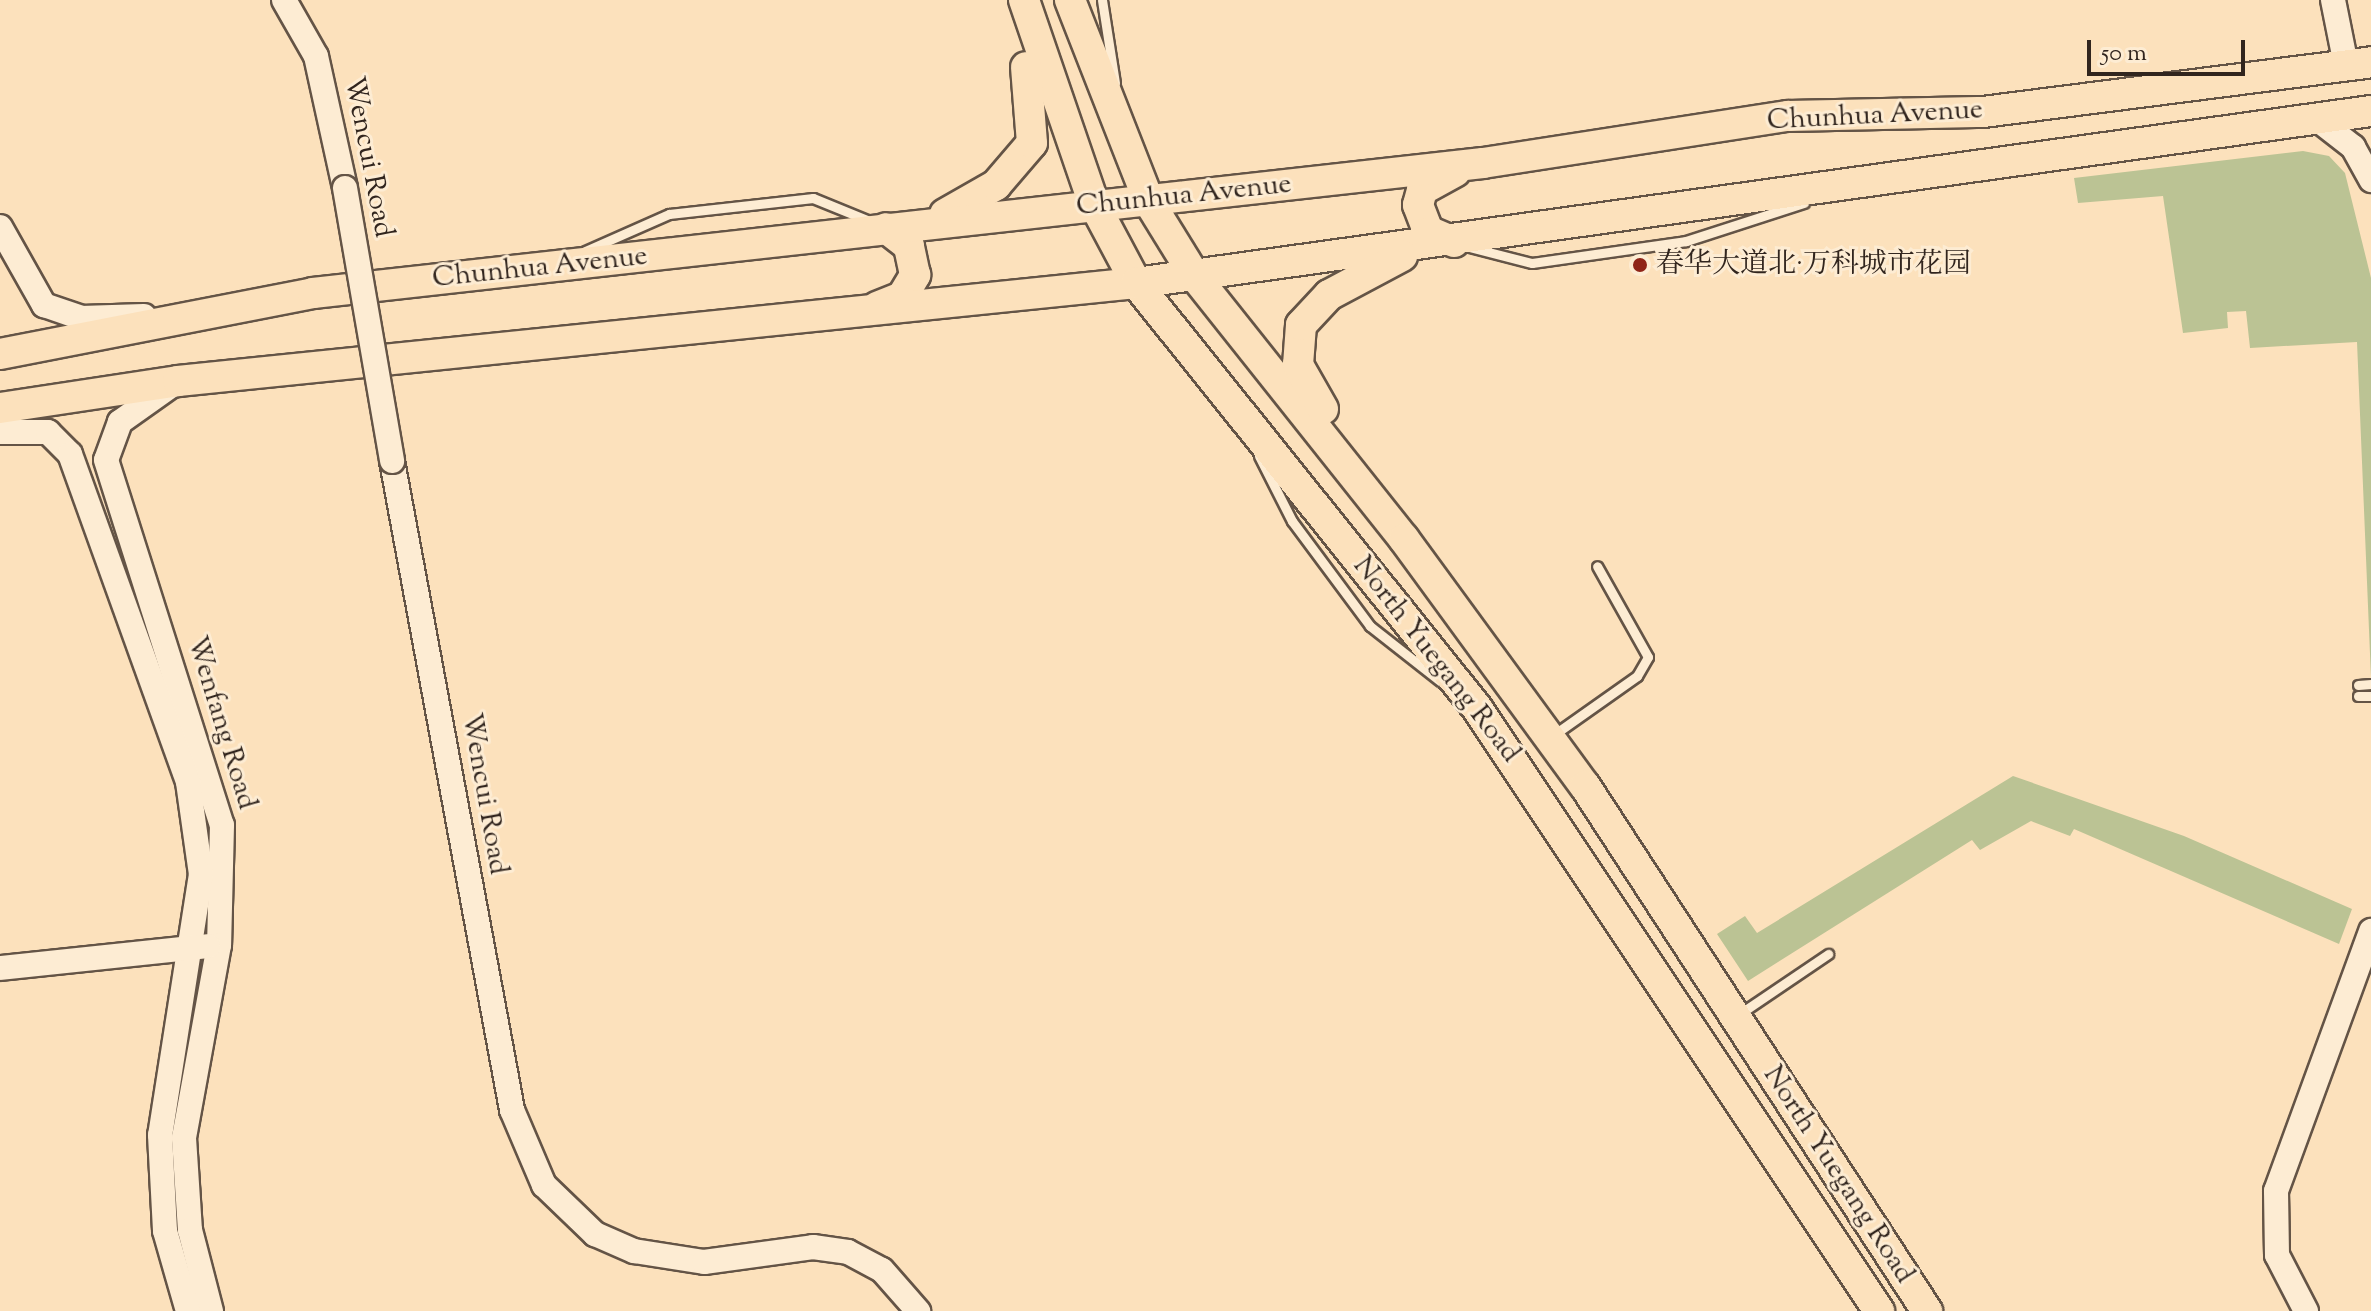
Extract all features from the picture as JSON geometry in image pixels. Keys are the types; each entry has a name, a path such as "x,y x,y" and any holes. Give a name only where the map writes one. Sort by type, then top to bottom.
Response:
{"main road":[{"path":"926,223 996,185 1032,143 1033,89 1006,0"},
{"name":"North Yuegang Road","path":"1024,0 1094,204 1136,283 1477,708 1879,1311"},
{"name":"North Yuegang Road","path":"1070,0 1121,138 1149,202 1194,275 1404,539 1549,738 1927,1311"},
{"name":"Chunhua Avenue","path":"0,354 313,293 1483,163 1788,116 1983,112 2358,64"},
{"name":"Chunhua Avenue","path":"0,408 178,381 1136,283 1454,242 2371,111"},
{"path":"1454,242 1421,220 1422,190 1483,163"},
{"path":"868,310 902,297 915,275 909,246 886,228"},
{"path":"1404,539 1368,470 1305,386 1296,346 1301,325 1329,295 1422,246"}],"street":[{"name":"Wencui Road","path":"284,0 316,56 345,188 392,461 512,1110 544,1185 595,1234 634,1251 704,1262 813,1247 848,1252 882,1270 918,1311"},
{"path":"2333,0 2358,64"},
{"path":"2317,119 2353,147 2371,180"},
{"path":"0,227 26,279 59,314 211,313"},
{"name":"Wenfang Road","path":"178,381 120,422 106,460 213,778 225,874 160,1135 165,1231 188,1311"},
{"name":"Wenfang Road","path":"0,432 48,432 78,471 188,782 207,946 184,1138 190,1230 211,1311"},
{"path":"2306,1311 2277,1255 2276,1191 2371,931"},
{"path":"0,968 207,946"}],"lane":[{"path":"1102,0 1121,138"},
{"path":"1549,738 1637,676 1648,657 1642,634 1597,566"},
{"path":"2358,685 2371,684"},
{"path":"2358,696 2371,696"},
{"path":"1735,1017 1828,954"}],"green space":[{"path":"2303,151 2329,156 2345,173 2371,278 2371,678 2357,342 2250,348 2246,311 2227,312 2228,328 2183,333 2163,196 2078,203 2074,178"},
{"path":"2013,776 2184,836 2352,909 2339,944 2074,829 2070,836 2031,821 1980,850 1972,840 1748,981 1717,934 1745,916 1757,933"}],"place":[{"name":"春华大道北·万科城市花园","path":"1640,265"}]}
